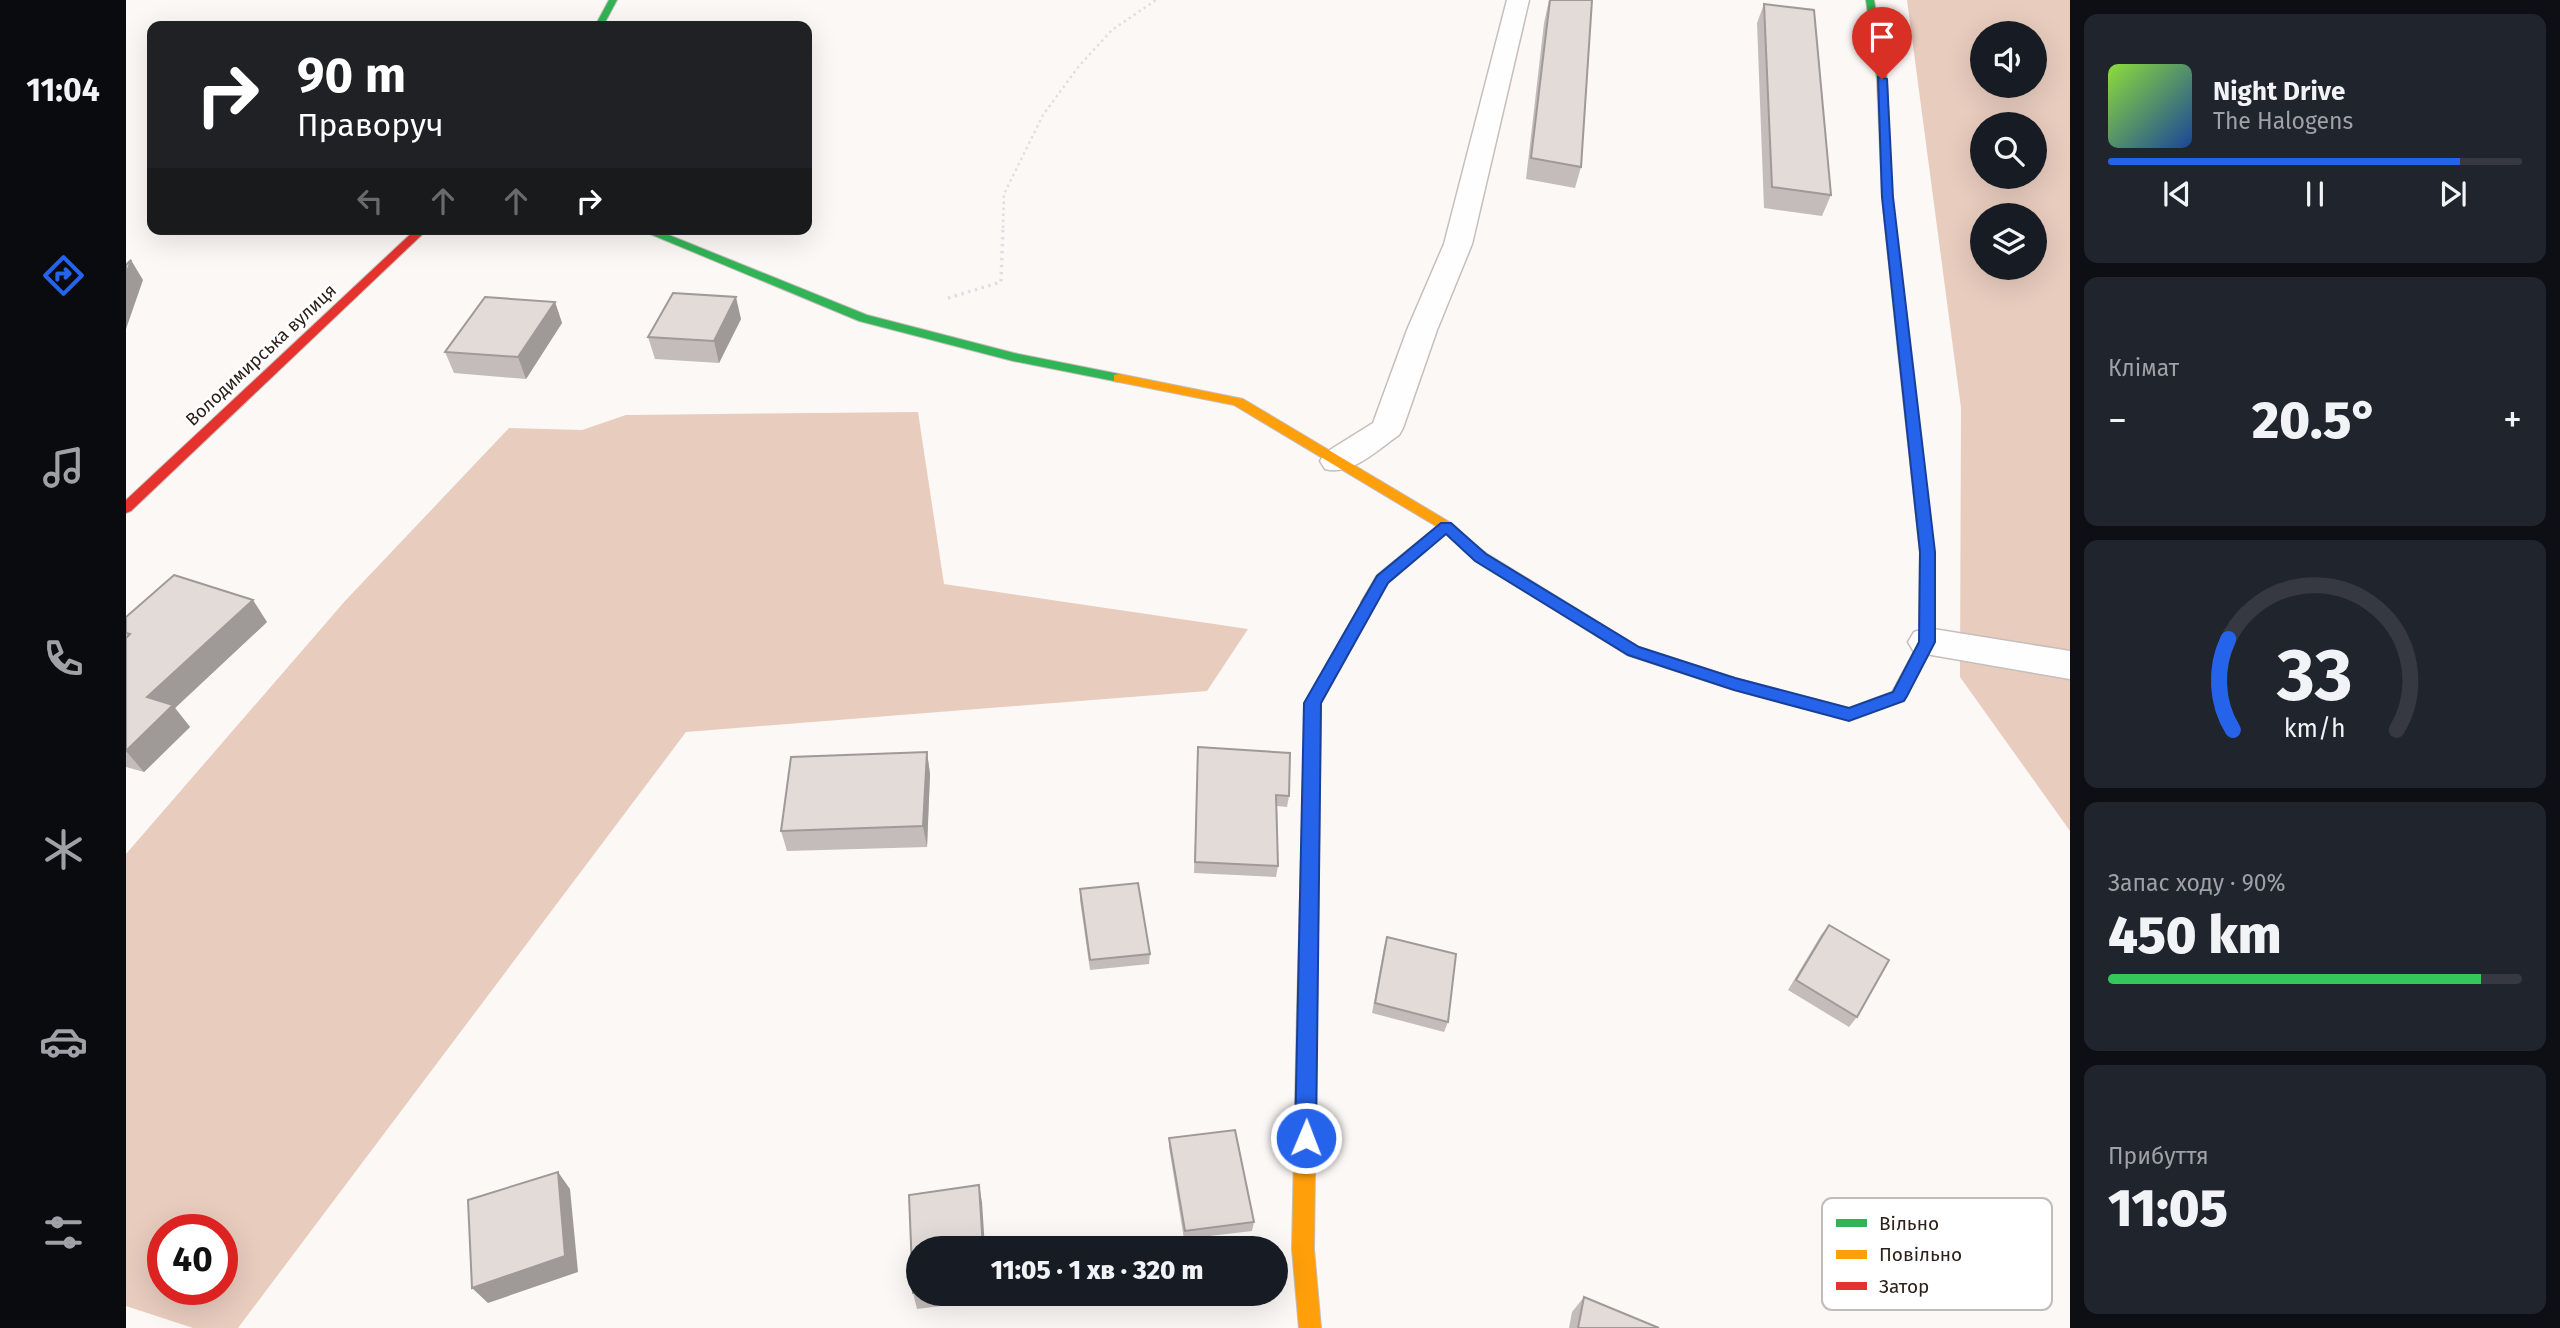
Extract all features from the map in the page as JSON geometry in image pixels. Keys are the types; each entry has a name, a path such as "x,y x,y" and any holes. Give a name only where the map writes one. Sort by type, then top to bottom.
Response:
{"street":[{"path":"602,21 613,0"},
{"path":"1337,461 1387,428 1422,330 1458,244 1518,0"},
{"path":"661,235 863,318 1013,356 1238,402 1446,527 1480,557 1633,651 1734,684 1849,714 1898,696 1927,642 1927,552 1887,197 1882,79 1870,0"},
{"name":"Володимирська вулиця","path":"126,508 417,235"},
{"path":"1310,1328 1303,1249 1312,703 1382,579 1446,527"},
{"path":"1927,642 2070,665"}],"path":[{"path":"941,301 1001,282 1004,194 1043,115 1079,66 1112,30 1156,0"}],"shaded area":[{"path":"1907,0 2070,0 2070,831 1960,677 1961,408"},
{"path":"918,412 944,584 1248,629 1207,691 686,732 238,1328 193,1328 126,1306 126,854 345,601 509,428 582,430 626,415"}],"building":[{"path":"1550,0 1592,0 1581,167 1531,158"},
{"path":"1764,4 1814,10 1831,195 1772,187"},
{"path":"673,293 736,297 714,341 648,337"},
{"path":"485,297 555,302 518,357 445,352"},
{"path":"174,575 253,600 147,697 173,705 126,751 126,638 130,634 126,633 126,617"},
{"path":"1198,747 1290,753 1289,796 1276,795 1278,866 1195,862"},
{"path":"927,752 923,826 781,831 791,757"},
{"path":"1138,883 1150,954 1090,960 1080,889"},
{"path":"1829,925 1889,960 1857,1017 1796,980"},
{"path":"1387,937 1456,954 1448,1022 1375,1003"},
{"path":"1235,1130 1254,1222 1185,1231 1169,1138"},
{"path":"558,1172 565,1256 472,1288 468,1200"},
{"path":"979,1185 982,1236 911,1236 909,1195"},
{"path":"1584,1297 1659,1328 1578,1328"}],"traffic: fast":[{"path":"602,21 613,0"},
{"path":"1870,0 1882,79 1887,197 1904,351"},
{"path":"658,235 863,318 1013,357 1119,378"},
{"path":"1369,602 1382,579 1446,526"},
{"path":"1463,541 1481,557 1633,651 1734,684 1849,714 1898,696 1927,642 1927,625"}],"traffic: slow":[{"path":"1904,351 1927,553 1927,625"},
{"path":"1119,378 1238,402 1446,526 1463,541"},
{"path":"1307,1011 1303,1249 1310,1328"}],"traffic: jam":[{"path":"126,508 417,235"},
{"path":"1307,1011 1313,703 1369,602"}],"route":[{"path":"1306,1138 1312,703 1382,579 1446,527 1480,557 1633,651 1734,684 1849,714 1898,696 1927,642 1927,552 1887,197 1882,79"}]}
